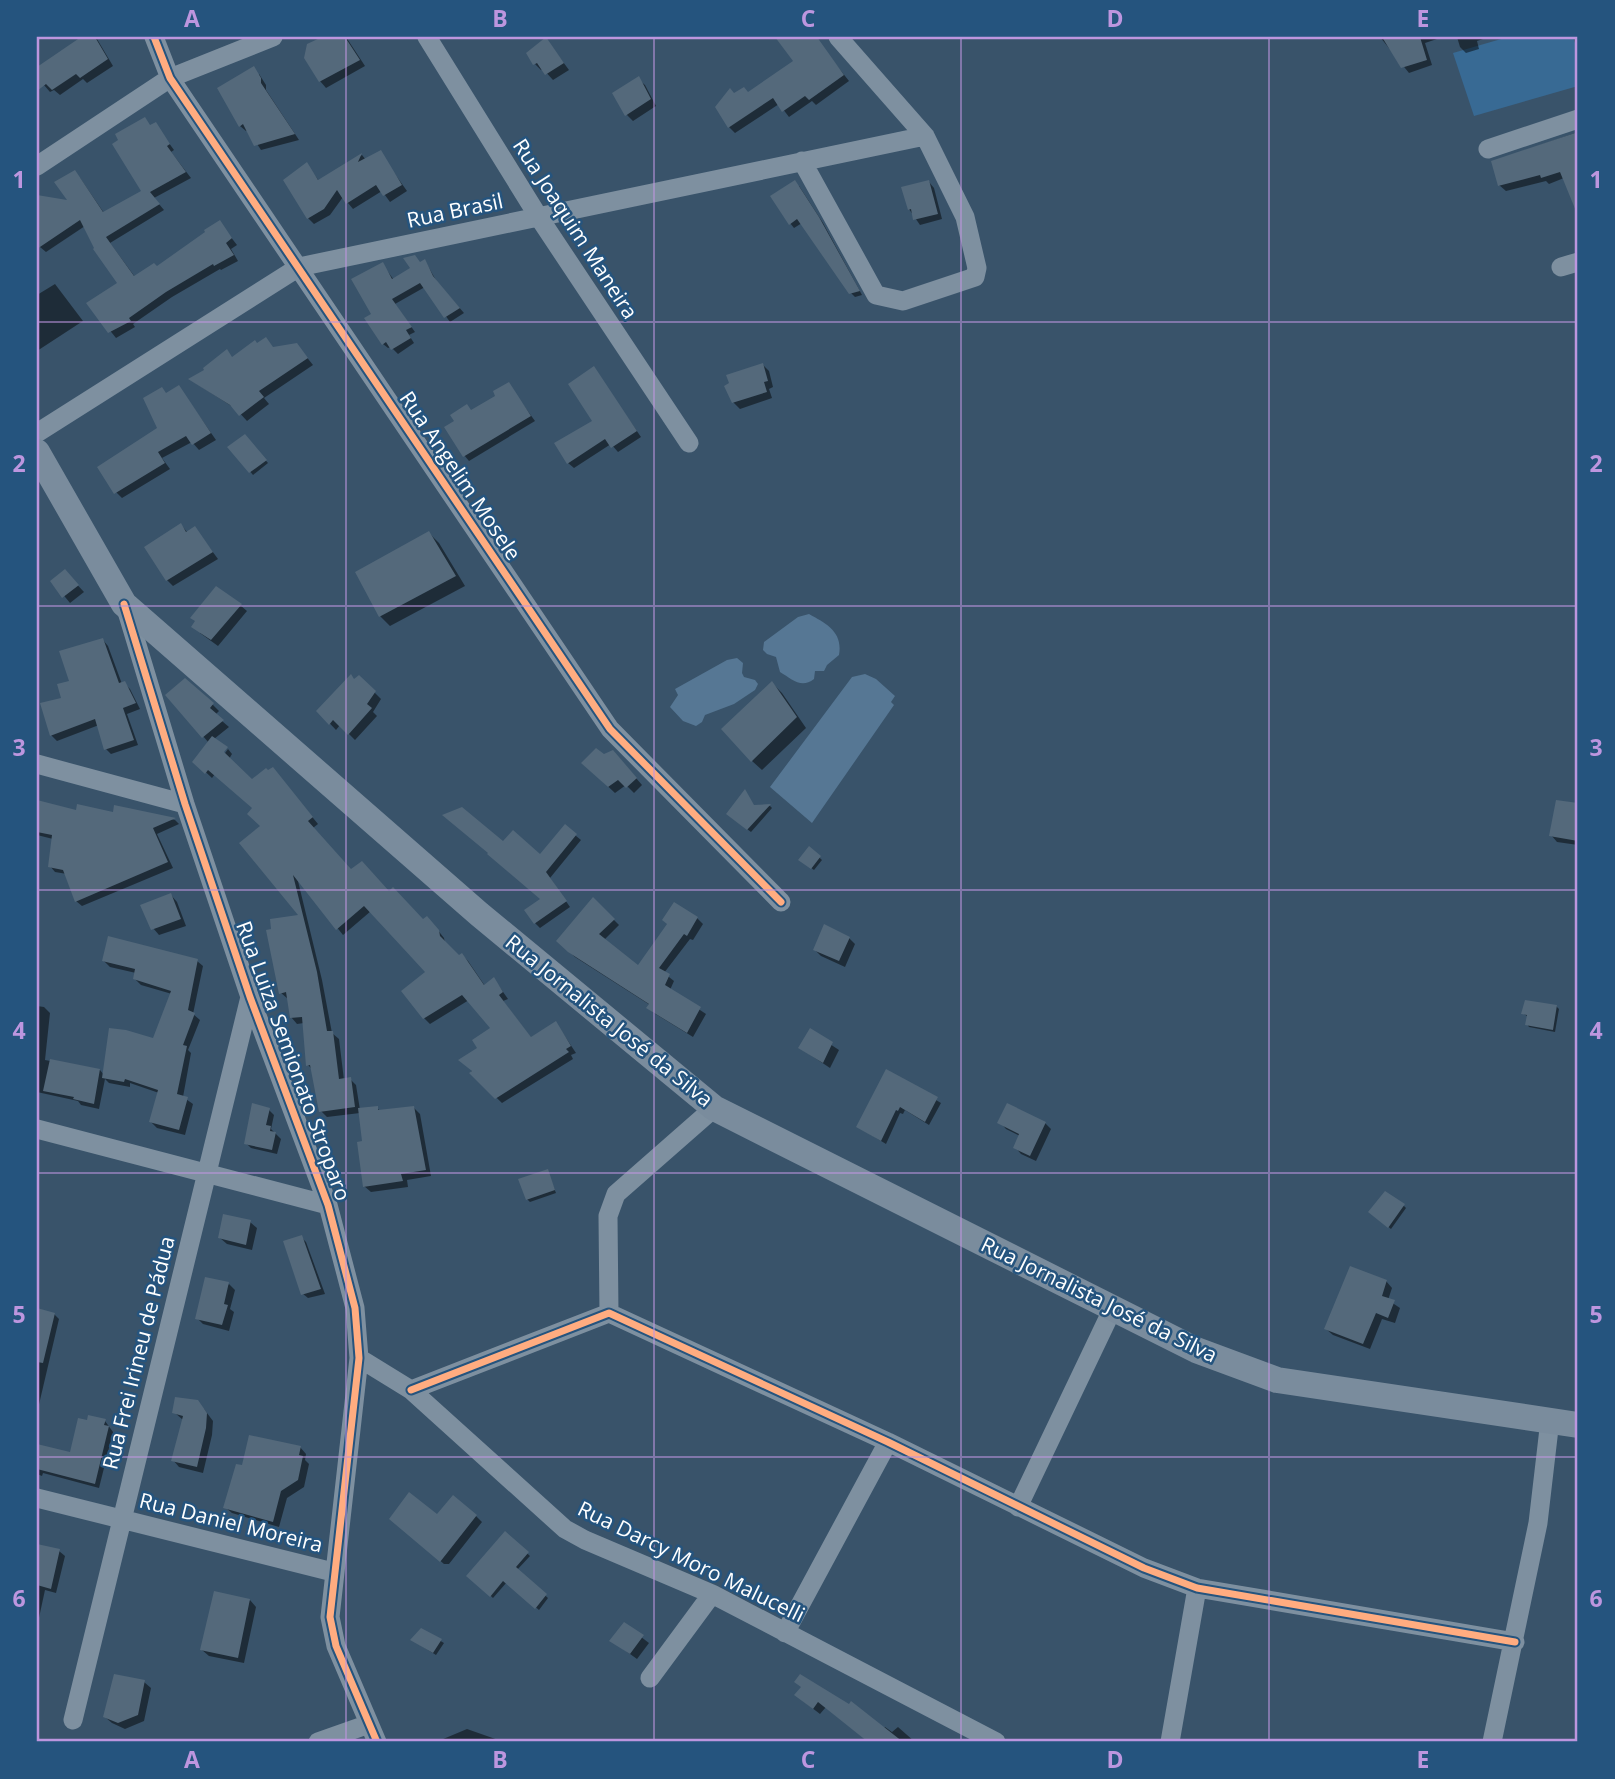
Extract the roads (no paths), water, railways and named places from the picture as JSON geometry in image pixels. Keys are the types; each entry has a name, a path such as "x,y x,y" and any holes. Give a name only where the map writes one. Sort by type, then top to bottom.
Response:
{"main road":[{"name":"Rua Jornalista José da Silva","path":"37,452 124,604 478,914 714,1108 1196,1350 1277,1380 1578,1425"}],"street":[{"name":"Rua Angelim Mosele","path":"154,37 170,78 610,729 781,902"},
{"path":"37,166 170,78 273,37"},
{"name":"Rua Joaquim Maneira","path":"427,37 538,216 689,443"},
{"path":"802,161 876,295 903,301 975,277 977,268 965,218 925,136 838,37"},
{"path":"1488,149 1578,119"},
{"name":"Rua Brasil","path":"37,433 299,267 925,136"},
{"name":"Rua Luiza Semionato Stroparo","path":"124,604 185,804 250,997 328,1205 355,1308 359,1358 330,1617 336,1646 373,1733"},
{"path":"37,764 185,804"},
{"name":"Rua Frei Irineu de Pádua","path":"73,1720 250,997"},
{"path":"609,1313 608,1216 616,1194 714,1108"},
{"path":"37,1129 328,1205"},
{"path":"1018,1507 1113,1308"},
{"path":"411,1390 609,1313 887,1442 1144,1569 1197,1588 1515,1642"},
{"name":"Rua Darcy Moro Malucelli","path":"359,1358 411,1390 565,1529 712,1594 996,1742"},
{"path":"1492,1742 1538,1523 1550,1420"},
{"path":"785,1633 887,1442"},
{"name":"Rua Daniel Moreira","path":"37,1498 333,1572"},
{"path":"1170,1742 1197,1588"},
{"path":"650,1678 712,1594"},
{"path":"318,1742 373,1733"}]}
